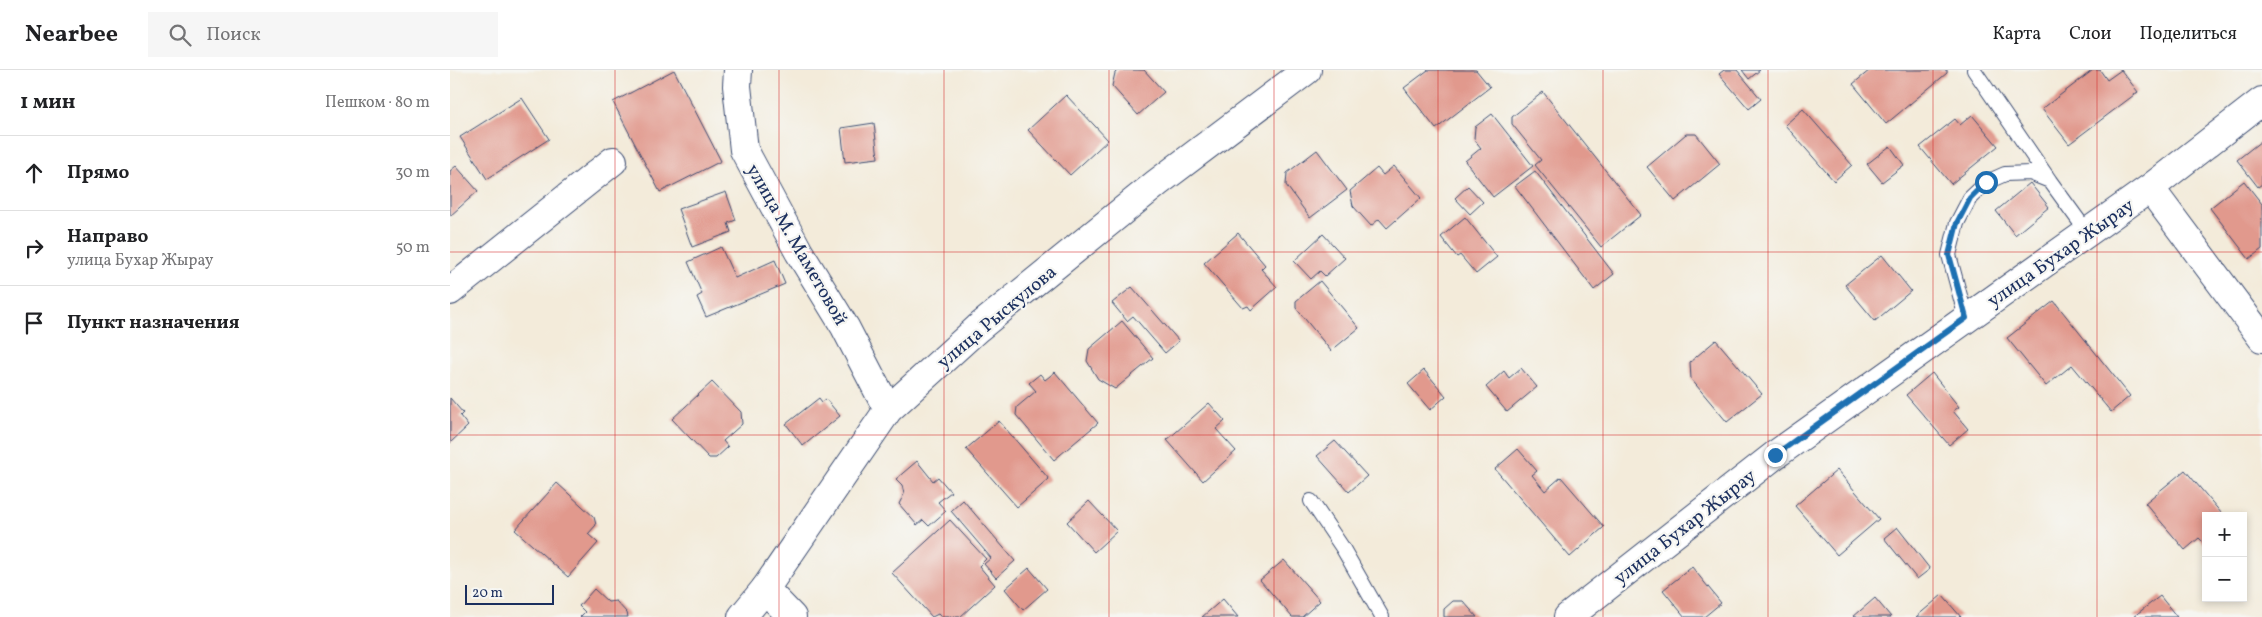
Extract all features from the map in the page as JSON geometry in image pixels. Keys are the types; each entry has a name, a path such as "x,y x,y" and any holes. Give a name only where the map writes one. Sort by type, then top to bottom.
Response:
{"street":[{"name":"улица М. Маметовой","path":"738,70 737,86 744,150 799,252 845,327 888,410"},
{"name":"улица Рыскулова","path":"742,617 764,590 888,410 978,328 1142,195 1307,70"},
{"name":"улица Бухар Жырау","path":"1568,617 1775,455 2150,188 2262,100"},
{"path":"450,291 612,161"},
{"path":"2150,188 2262,338"},
{"path":"764,590 792,617"}],"lane":[{"path":"1974,70 2087,232"},
{"path":"1966,318 1949,255 1957,223 1970,198 1986,182 2005,174 2030,173 2050,181"},
{"path":"1311,501 1342,547 1382,617"}],"building":[{"path":"674,70 721,161 660,192 613,102"},
{"path":"1118,70 1144,70 1164,92 1138,115 1112,86 1115,73"},
{"path":"1428,70 1476,70 1490,87 1436,129 1404,88"},
{"path":"1724,70 1737,70 1761,99 1749,109 1719,74"},
{"path":"1742,70 1760,70 1749,79"},
{"path":"1870,70 1947,70 1947,73 1886,124 1853,84"},
{"path":"2093,70 2100,70 2107,80 2121,70 2138,92 2069,144 2042,109"},
{"path":"1543,92 1641,215 1601,247 1535,165 1541,160 1512,124 1512,117"},
{"path":"1066,95 1108,140 1070,175 1028,130"},
{"path":"522,98 549,139 487,179 460,137"},
{"path":"1803,109 1852,165 1834,181 1785,125"},
{"path":"1492,114 1533,166 1493,197 1465,161 1481,148 1474,139 1475,127"},
{"path":"1972,115 1998,146 1951,184 1920,147 1955,119 1960,125"},
{"path":"874,123 878,158 845,162 841,128"},
{"path":"1686,134 1696,134 1720,164 1675,201 1647,167"},
{"path":"2261,141 2262,184 2258,187 2237,160"},
{"path":"1890,146 1904,165 1882,182 1867,164"},
{"path":"1317,150 1347,190 1310,218 1286,185 1287,173"},
{"path":"456,166 478,191 450,216 450,171"},
{"path":"1394,166 1421,198 1387,228 1379,219 1371,226 1353,206 1350,191 1377,168 1383,175"},
{"path":"1535,171 1614,274 1594,290 1515,186"},
{"path":"2244,181 2262,204 2262,249 2249,259 2210,208"},
{"path":"2030,183 2049,207 2015,235 1996,211"},
{"path":"1468,186 1483,202 1470,214 1455,198"},
{"path":"726,192 736,220 728,223 731,232 692,247 678,209"},
{"path":"1465,217 1497,257 1476,274 1460,255 1457,257 1441,237"},
{"path":"1238,233 1265,265 1261,269 1277,287 1251,310 1248,306 1243,308 1204,263"},
{"path":"1323,234 1345,258 1325,276 1320,271 1311,279 1294,261"},
{"path":"721,247 735,278 775,260 785,284 706,317 697,297 702,294 688,262"},
{"path":"1882,255 1911,291 1875,321 1845,285"},
{"path":"1320,281 1359,328 1331,351 1296,308 1296,301"},
{"path":"1132,287 1179,341 1165,353 1133,316 1127,321 1112,303"},
{"path":"2054,301 2130,396 2111,412 2072,365 2046,386 2007,338"},
{"path":"1122,321 1153,358 1115,389 1098,379 1087,361 1089,349"},
{"path":"1716,340 1762,394 1727,422 1691,379 1690,362"},
{"path":"1521,368 1537,387 1507,412 1486,387 1504,371 1509,378"},
{"path":"1424,370 1446,396 1430,410 1408,384"},
{"path":"1055,372 1098,423 1054,460 1016,415 1017,407 1036,391 1029,383 1040,374 1045,380"},
{"path":"1932,373 1959,407 1953,411 1968,429 1949,445 1906,395"},
{"path":"712,382 741,412 742,424 723,441 728,447 716,458 709,458 672,419"},
{"path":"450,398 463,413 460,416 468,426 450,443"},
{"path":"819,398 822,402 826,399 840,416 803,446 786,424"},
{"path":"1209,403 1225,421 1216,429 1236,451 1203,481 1167,440"},
{"path":"999,421 1049,479 1017,507 966,449"},
{"path":"1335,441 1367,476 1349,492 1317,456"},
{"path":"1518,449 1537,471 1532,475 1545,491 1561,477 1604,527 1570,557 1495,469"},
{"path":"917,461 933,481 938,477 951,492 938,502 946,511 929,526 923,520 917,525 899,504 904,494 902,485 896,479"},
{"path":"1837,470 1879,519 1837,555 1795,506"},
{"path":"2185,470 2220,512 2202,512 2202,541 2199,538 2185,550 2145,503"},
{"path":"557,483 594,517 596,525 588,534 598,543 568,577 515,530"},
{"path":"963,500 1015,561 996,578 984,564 991,558 951,511"},
{"path":"1089,501 1117,531 1094,552 1067,522"},
{"path":"950,520 986,559 979,566 995,585 960,617 941,617 938,614 932,617 892,573"},
{"path":"1897,527 1930,569 1917,579 1884,538"},
{"path":"1284,560 1320,601 1302,617 1292,617 1260,580"},
{"path":"1692,567 1721,603 1704,617 1685,617 1663,590"},
{"path":"1029,568 1047,589 1023,610 1005,589"},
{"path":"594,589 608,602 616,601 627,613 628,617 580,617 585,612 579,606"},
{"path":"1942,595 1961,617 1916,617"},
{"path":"2160,596 2177,617 2133,617"},
{"path":"1875,598 1891,617 1853,617"},
{"path":"1223,599 1238,617 1202,617"},
{"path":"1453,601 1463,601 1477,617 1444,617 1444,609"}],"route":[{"path":"1775,455 1966,318 1949,255 1957,223 1970,198 1986,182"}]}
